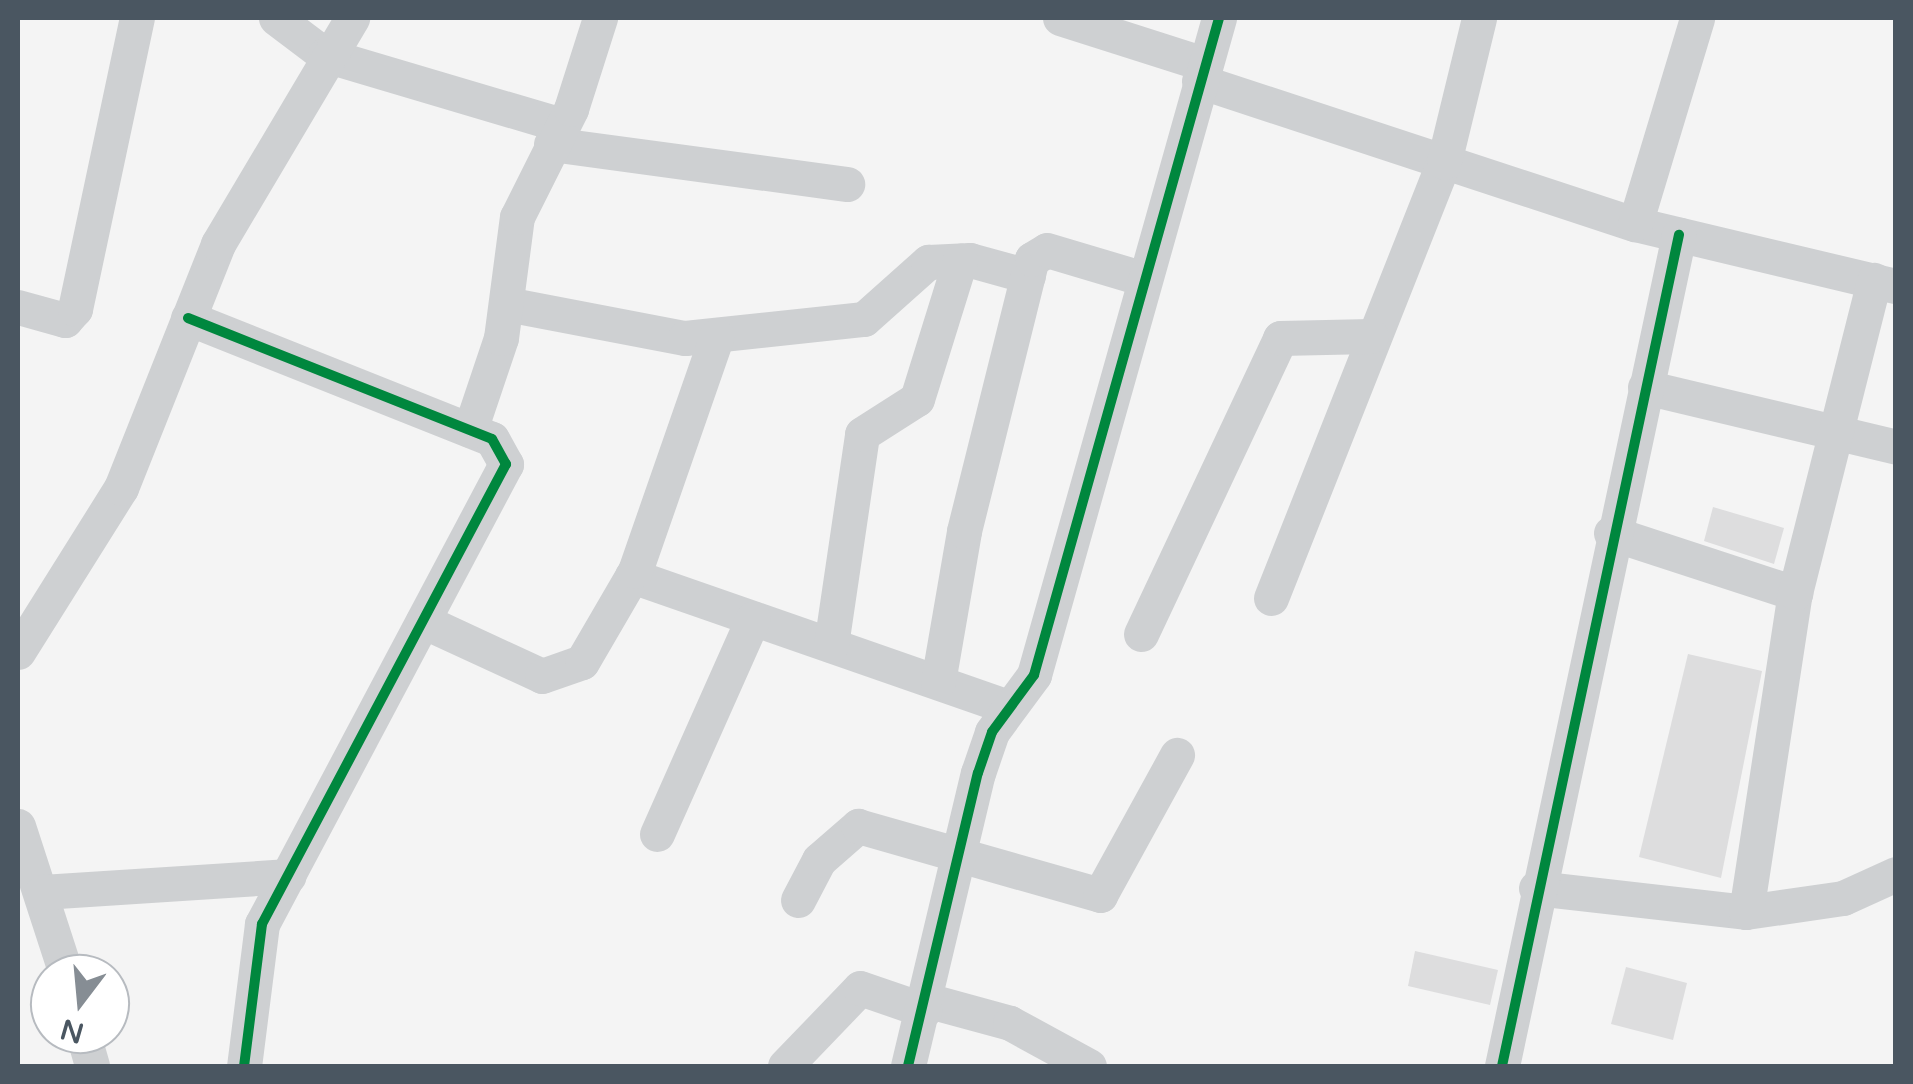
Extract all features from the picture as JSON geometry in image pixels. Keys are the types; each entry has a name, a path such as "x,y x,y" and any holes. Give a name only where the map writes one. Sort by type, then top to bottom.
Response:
{"street":[{"path":"18,306 65,320 75,309 136,18"},
{"path":"276,18 337,37 556,134 847,184"},
{"path":"470,430 506,304 517,217 556,134 600,18"},
{"path":"1060,18 1202,72 1433,186 1635,224 1885,283 1832,430 1795,593 1746,912"},
{"path":"908,1066 961,859 978,773 1008,707 1034,675 1141,278 1219,18"},
{"path":"1271,598 1433,186 1479,18"},
{"path":"1635,224 1698,18"},
{"path":"18,652 120,488 218,244 337,37"},
{"path":"1502,1066 1610,532 1679,235"},
{"path":"938,682 964,531 1028,276 1047,250 1141,278"},
{"path":"506,304 685,338 864,318 928,262 960,261 1028,276"},
{"path":"831,645 862,434 918,399 960,261"},
{"path":"188,318 492,439 506,464 288,876 250,966 244,1066"},
{"path":"423,622 556,678 582,662 632,576 717,336"},
{"path":"1141,634 1280,338 1371,336"},
{"path":"1645,387 1896,446"},
{"path":"1610,532 1795,593"},
{"path":"632,576 1008,707"},
{"path":"657,834 753,618"},
{"path":"798,900 819,860 858,826 961,859 1100,895 1177,754"},
{"path":"18,826 60,954"},
{"path":"1536,888 1746,912 1843,898 1896,874"},
{"path":"42,892 288,876"},
{"path":"785,1066 860,988 925,1005 1054,1056 1090,1066"}],"building":[{"path":"1713,507 1784,528 1774,564 1704,541"},
{"path":"1688,654 1762,671 1721,878 1639,857"},
{"path":"1415,951 1498,970 1490,1005 1408,986"},
{"path":"1626,967 1687,983 1673,1040 1611,1024"}],"cycle path":[{"path":"908,1066 978,773 992,732 1034,675 1219,18"},
{"path":"1502,1066 1679,235"},
{"path":"188,318 492,439 506,464 262,924 244,1066"}]}
